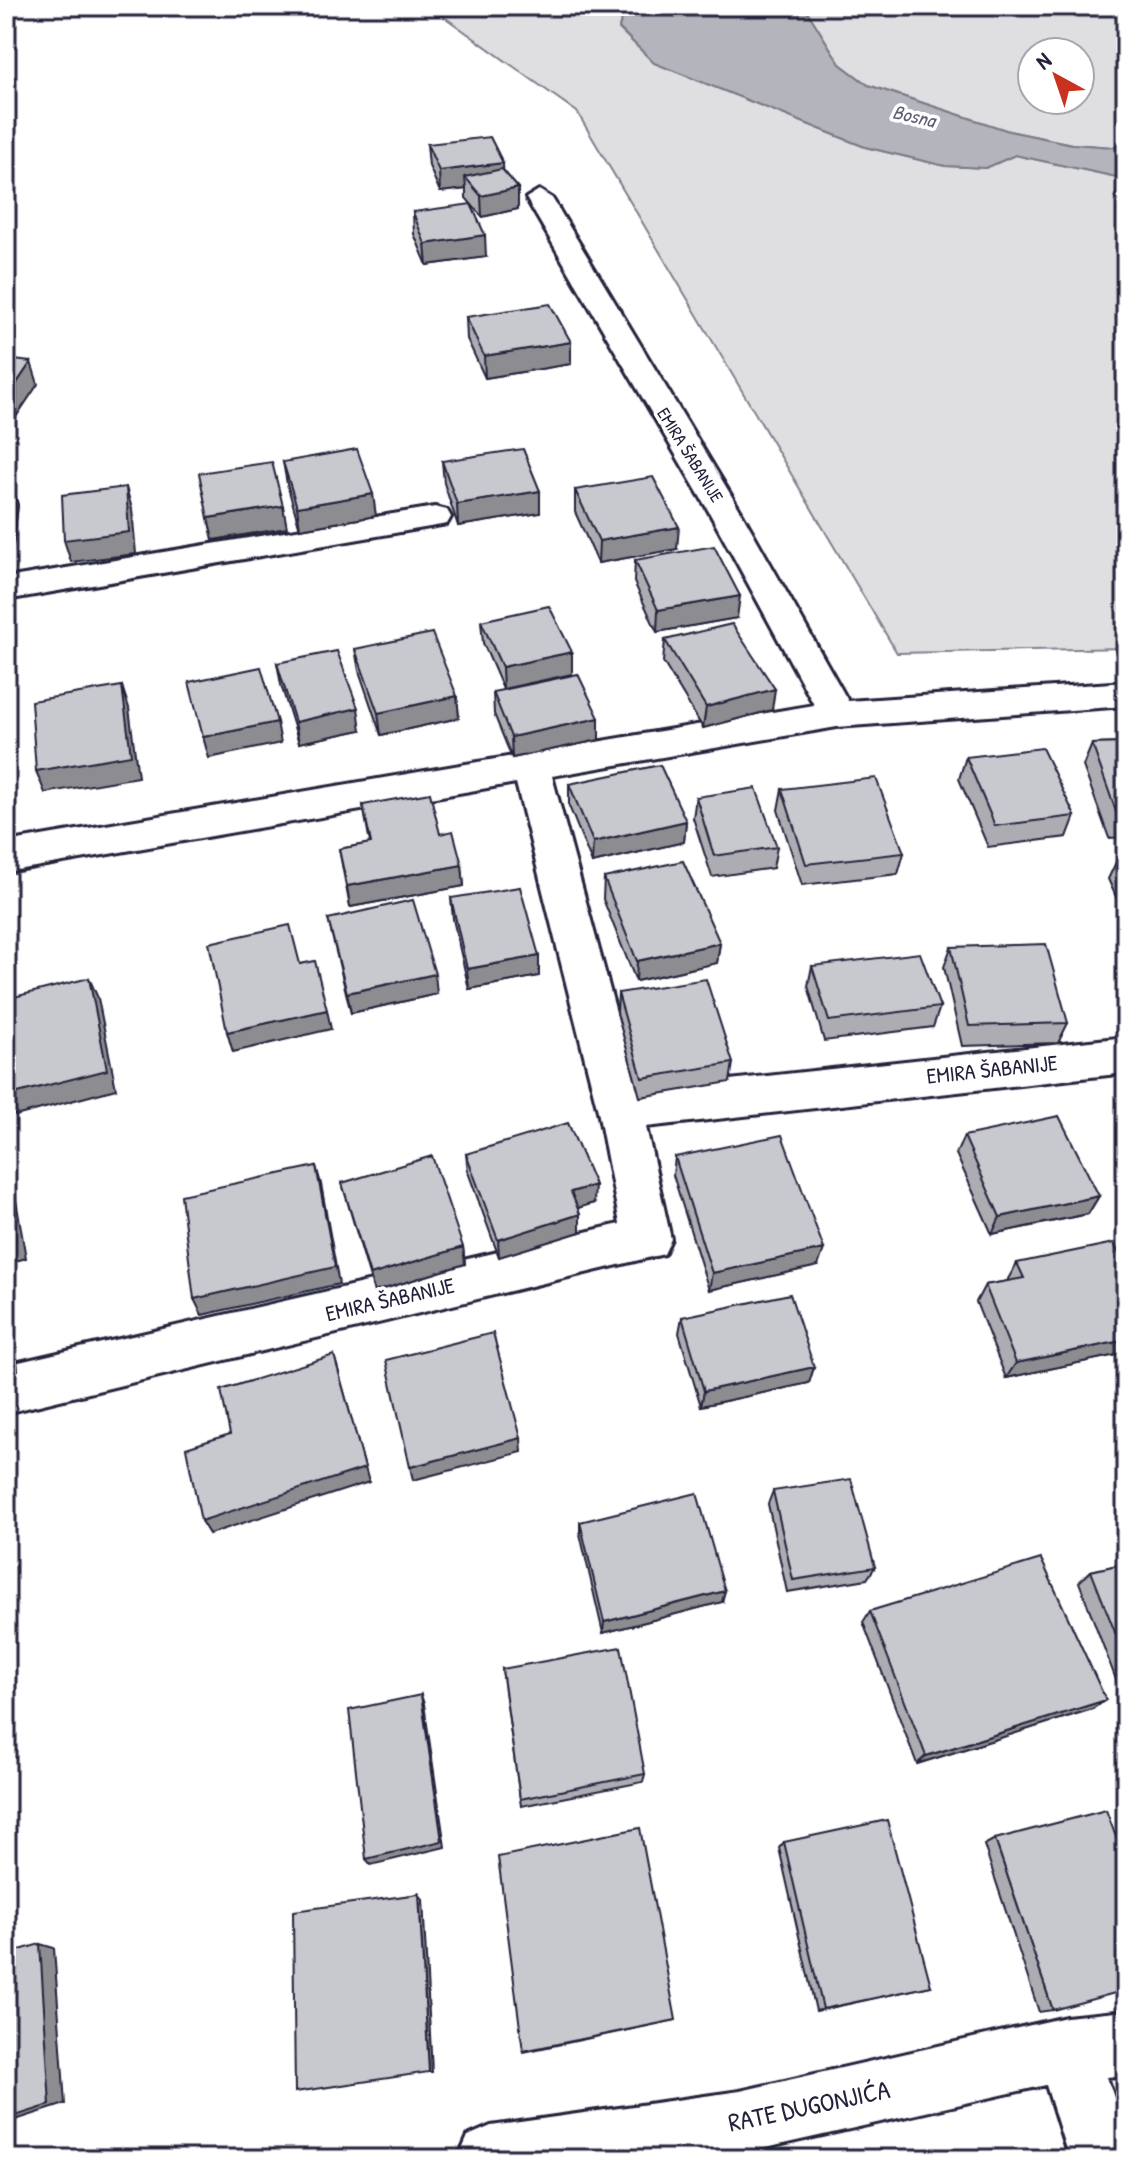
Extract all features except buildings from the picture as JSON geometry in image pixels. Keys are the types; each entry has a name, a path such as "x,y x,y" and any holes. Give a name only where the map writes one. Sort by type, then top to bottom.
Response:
{"street":[{"name":"EMIRA ŠABANIJE","path":"539,198 724,510 837,714"},
{"path":"6,589 435,517"},
{"path":"6,857 837,714 1126,694"},
{"name":"EMIRA ŠABANIJE","path":"6,1389 647,1239 620,1111 531,768"},
{"name":"EMIRA ŠABANIJE","path":"620,1111 1126,1055"},
{"path":"1096,2046 1102,2159"},
{"name":"RATE DUGONJIĆA","path":"491,2159 740,2123 1096,2046"}],"shaded area":[{"path":"429,6 625,6 619,29 654,63 865,147 945,166 986,168 1015,155 1126,179 1126,648 897,653 577,112"},
{"path":"804,6 1126,6 1126,148 1072,144 1009,131 868,85 840,64"}],"water":[{"name":"Bosna","path":"625,6 804,6 840,64 868,85 1009,131 1072,144 1126,148 1126,179 1015,155 986,168 945,166 865,147 654,63 619,28"}]}
